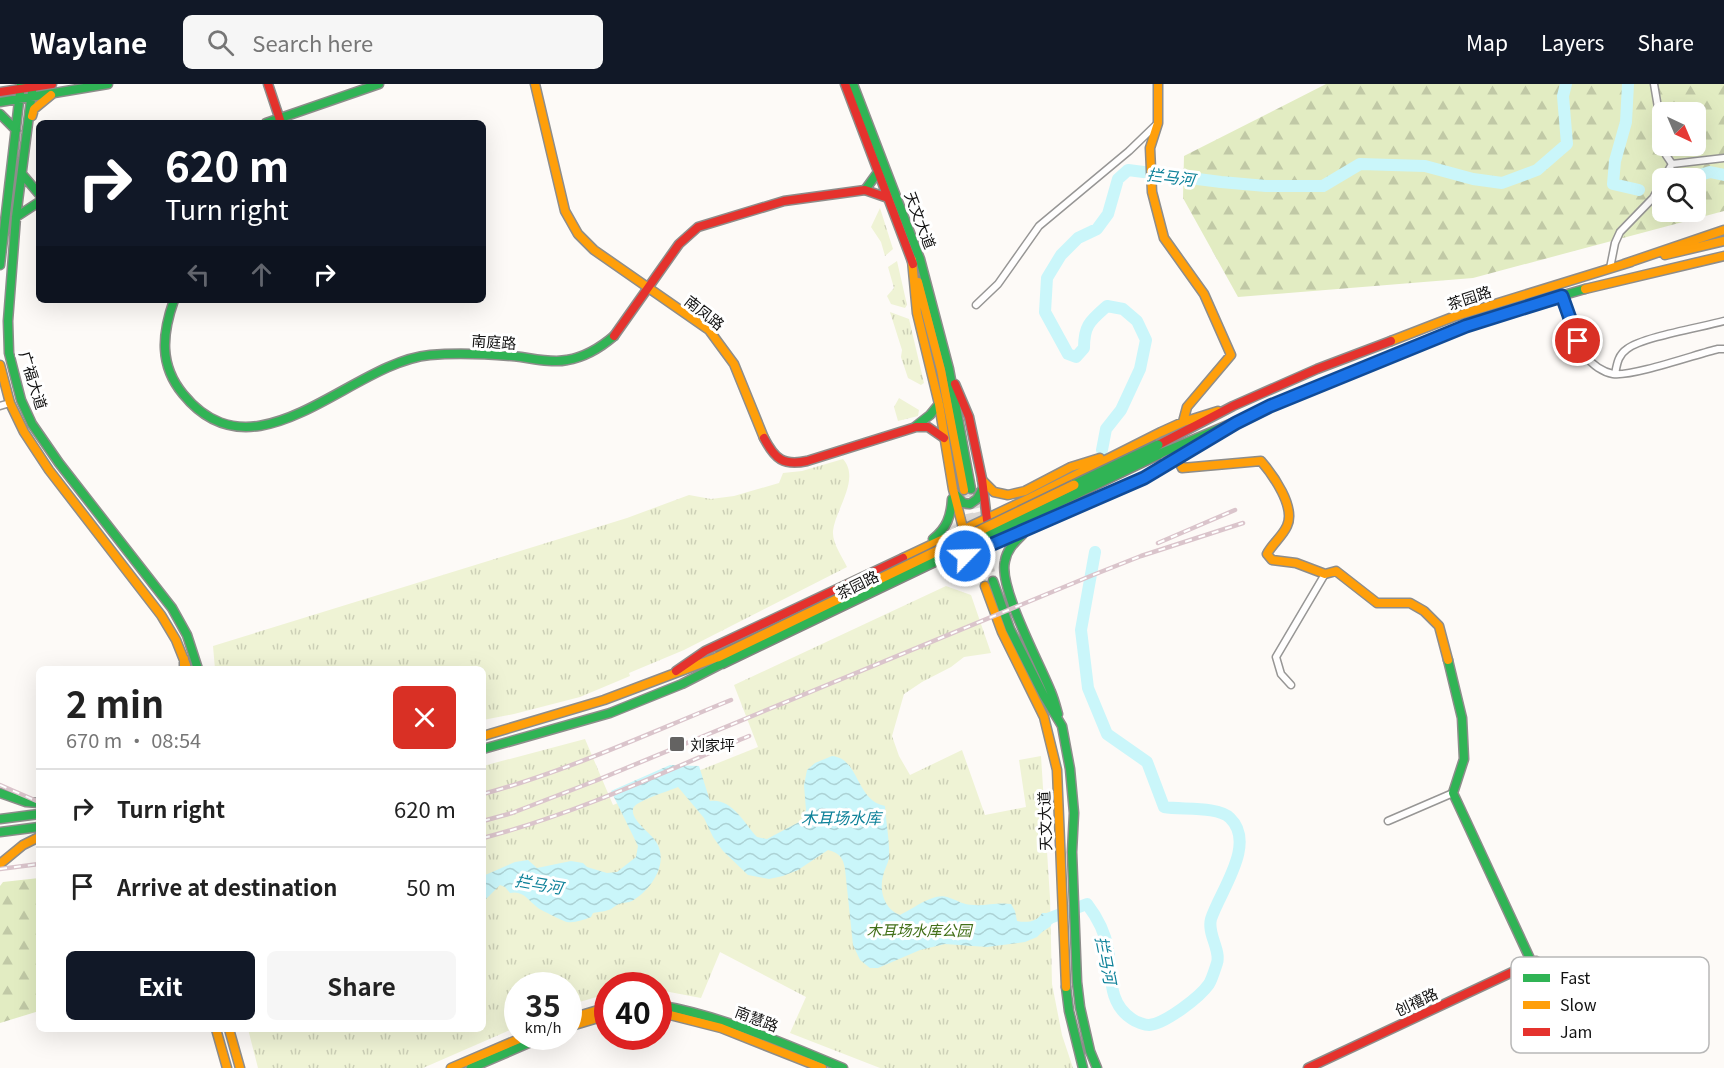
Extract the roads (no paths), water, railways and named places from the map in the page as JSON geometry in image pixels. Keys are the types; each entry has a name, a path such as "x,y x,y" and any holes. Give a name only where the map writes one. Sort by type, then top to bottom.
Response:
{"main road":[{"path":"0,92 108,84"},
{"path":"268,84 280,120"},
{"path":"283,120 379,84"},
{"name":"南凤路","path":"535,84 566,211 578,234 594,250 709,330 723,346 733,363 768,447 779,459 791,464 807,461 916,427"},
{"name":"天文大道","path":"844,84 912,260 941,370 968,490 949,369 920,259 853,84"},
{"path":"1158,84 1158,123 1150,148 1152,192 1164,237 1204,294 1230,355 1187,408 1183,422"},
{"path":"28,128 34,110 52,89"},
{"name":"广福大道","path":"33,90 16,217 8,321 9,353 21,399 32,424 58,463 172,608 187,635 197,666"},
{"path":"0,102 20,91"},
{"path":"0,265 20,91"},
{"path":"0,114 16,130"},
{"path":"878,172 865,190 888,198"},
{"path":"22,174 36,190"},
{"name":"南庭路","path":"173,303 166,321 163,342 166,363 174,381 187,400 206,415 228,425 252,429 273,426 369,374 409,358 444,353 564,361 583,356 600,348 616,334 679,244 698,227 784,201 865,190"},
{"path":"16,217 36,204"},
{"path":"1624,264 1724,230"},
{"name":"茶园路","path":"675,672 705,651 1030,498 1183,422 1233,406 1317,369 1453,317 1624,264 1724,241"},
{"name":"茶园路","path":"965,556 1144,478 1236,423 1270,406 1466,326 1630,276 1724,256"},
{"name":"天文大道","path":"912,260 917,313 939,404 953,489 963,528 965,556"},
{"name":"广福大道","path":"0,365 5,405 49,470 161,615 176,640 185,666"},
{"name":"天文大道","path":"949,369 969,417 992,544"},
{"path":"916,427 939,404"},
{"name":"茶园路","path":"486,748 610,713 682,684 719,661 1159,450 1233,406"},
{"name":"茶园路","path":"1159,450 1236,423"},
{"path":"916,427 928,427 944,438"},
{"path":"982,479 994,492 1015,494 1071,467 1128,448"},
{"path":"1178,459 1182,468 1261,461 1270,470 1289,510 1288,524 1270,546 1267,554 1272,560 1296,563 1325,574 1336,571 1377,603 1410,603 1424,610 1439,626 1462,718 1464,759 1453,793"},
{"path":"953,489 960,502 972,503 982,493 982,479"},
{"path":"919,549 947,526 952,514 953,489"},
{"path":"1030,498 1019,510 1019,515 1021,520 1027,524 1039,524"},
{"name":"天文大道","path":"1039,524 1013,544 1004,562 1004,578 1031,651 1053,693 1062,726 1074,804 1072,852 1077,982 1090,1051 1097,1068"},
{"name":"天文大道","path":"1062,726 1044,696 989,584 1002,632 1044,717 1057,770 1066,982 1069,1011 1083,1068"},
{"name":"茶园路","path":"486,735 604,700 675,672 719,661"},
{"path":"0,793 26,802 36,803"},
{"name":"创禧路","path":"1453,793 1532,957"},
{"path":"0,819 36,814"},
{"path":"0,832 36,826"},
{"path":"0,864 23,845 36,838"},
{"name":"创禧路","path":"1308,1068 1511,973"},
{"name":"南慧路","path":"672,1007 714,1018 843,1068"},
{"name":"南慧路","path":"672,1014 711,1024 822,1068"},
{"path":"217,1032 227,1068"},
{"path":"230,1032 240,1068"},
{"path":"473,1065 504,1048"},
{"path":"451,1068 473,1065 510,1050"}],"street":[{"path":"1654,84 1657,102"},
{"path":"976,305 998,284 1039,226 1129,152 1158,123"},
{"path":"1667,156 1672,164"},
{"path":"1672,164 1724,158"},
{"path":"1670,168 1672,164"},
{"path":"1610,268 1615,243 1620,232 1652,199"},
{"path":"1562,296 1578,341 1587,357 1598,368 1615,374 1724,349"},
{"path":"1615,374 1617,360 1627,349 1646,340 1724,321"},
{"path":"1291,685 1281,674 1276,657 1325,574"},
{"path":"1388,821 1453,793"}],"water":[{"name":"木耳场水库","path":"832,756 840,758 851,767 867,794 875,802 885,806 889,858 882,882 882,893 887,904 895,912 900,915 929,899 941,896 970,905 1011,904 1017,921 1021,922 1035,920 1042,913 1051,913 1051,926 1037,937 1025,942 987,947 945,944 920,950 878,968 870,968 860,960 853,945 845,869 838,854 828,850 798,870 783,876 769,879 748,875 723,851 704,818 678,787 639,803 633,809 637,821 659,847 661,856 653,882 632,901 593,913 591,917 570,922 543,911 522,894 510,893 500,885 486,899 486,875 515,862 528,860 537,868 571,861 583,863 587,867 607,873 617,872 636,857 638,846 611,791 670,765 699,766 710,801 725,803 731,807 757,837 767,839 801,821 806,810 804,785 807,770 815,763"}],"waterway":[{"name":"拦马河","path":"1102,450 1106,429 1121,410 1140,369 1146,340 1137,321 1123,309 1107,306 1089,324 1085,334 1084,348 1076,357 1068,354 1045,312 1047,278 1061,255 1078,238 1097,229 1108,214 1118,179 1128,170 1266,186 1323,186 1360,164 1425,166 1473,179 1502,183 1537,170 1567,144 1563,96 1566,84"},
{"name":"拦马河","path":"1628,84 1626,122 1615,161 1613,184 1639,190"},
{"name":"拦马河","path":"1706,173 1724,175"},
{"name":"拦马河","path":"1037,928 1050,918 1087,904 1105,937 1112,987 1118,1005 1136,1021 1147,1025 1156,1023 1173,1015 1210,982 1218,958 1210,925 1211,919 1238,854 1240,841 1237,829 1230,818 1209,810 1164,807 1147,762 1107,734 1088,688 1081,630 1095,552"}],"tunnel":[{"path":"971,489 981,528"},
{"path":"964,490 973,530"},
{"path":"984,541 993,581"},
{"path":"976,546 985,586"}],"railway":[{"path":"1158,543 1235,510"},
{"path":"486,820 512,813 595,781 1141,556 1243,523"},
{"path":"486,793 577,763 731,700"},
{"path":"486,837 585,805 749,736"},
{"path":"0,785 36,801"},
{"path":"0,869 36,864"}],"place":[{"name":"刘家坪","path":"677,744"}],"park label":[{"name":"木耳场水库公园","path":"919,929"}]}
